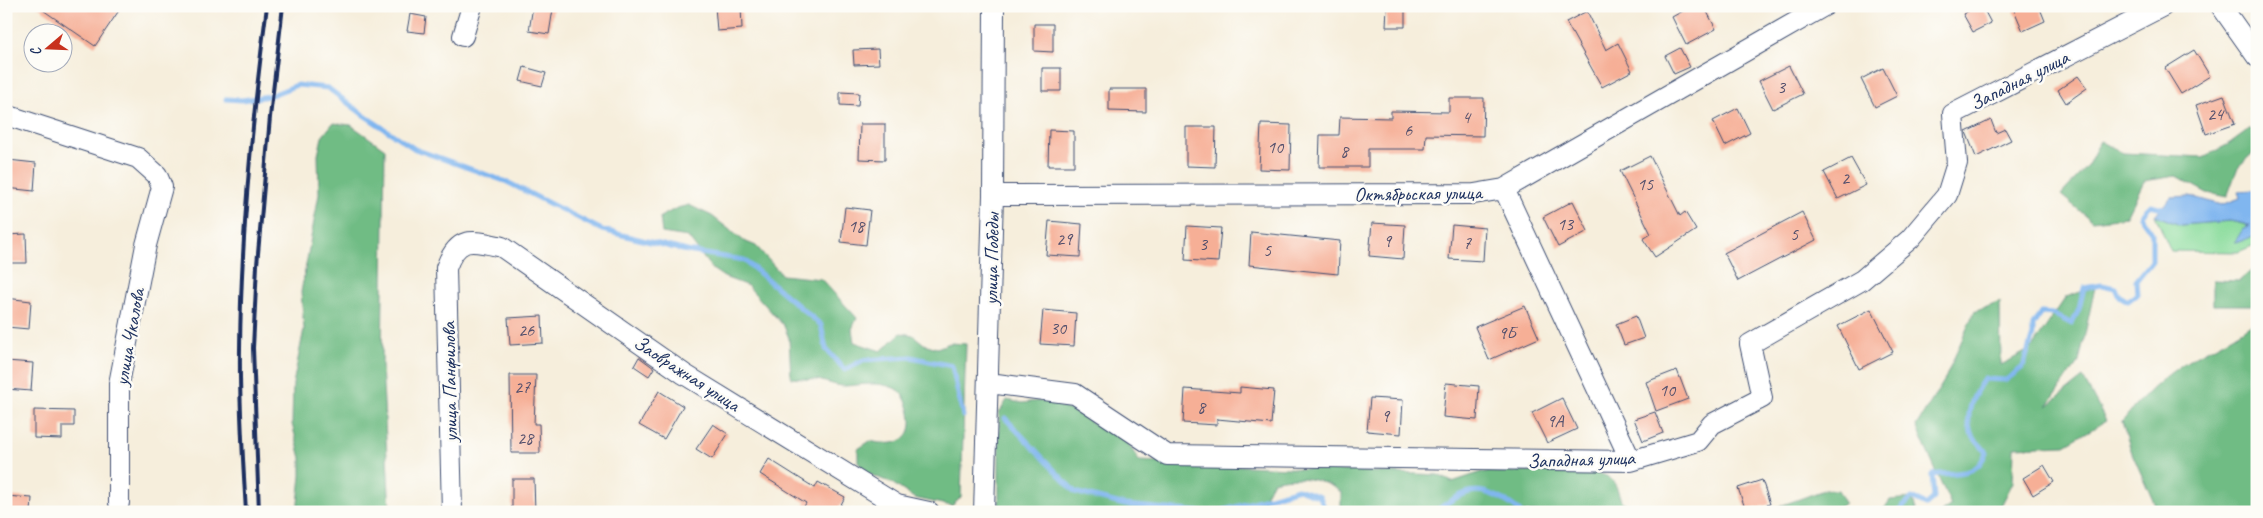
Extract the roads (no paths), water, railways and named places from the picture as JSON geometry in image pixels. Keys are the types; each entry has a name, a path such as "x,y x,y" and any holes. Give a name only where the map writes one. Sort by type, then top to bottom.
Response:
{"street":[{"path":"463,36 472,6"},
{"name":"улица Победы","path":"984,512 993,195 994,6"},
{"name":"Октябрьская улица","path":"993,195 1474,194 1504,189 1824,6"},
{"name":"Западная улица","path":"989,383 1075,394 1167,455 1631,461 1698,441 1712,424 1762,398 1750,344 1862,280 1910,239 1948,195 1957,163 1953,114 2163,6"},
{"path":"2221,6 2257,57"},
{"name":"улица Чкалова","path":"6,115 138,158 157,175 162,187 146,245 119,384 119,503"},
{"path":"1504,189 1631,461"},
{"name":"Заовражная улица","path":"451,254 460,243 475,241 502,247 684,374 897,505 929,512"},
{"name":"улица Панфилова","path":"451,254 446,268 452,512"}],"water":[{"path":"2257,183 2257,234 2242,241 2235,242 2243,229 2250,225 2230,221 2180,225 2155,215 2171,197 2190,196 2221,205 2240,198 2238,191 2254,190"}],"waterway":[{"path":"226,99 242,100 269,96 297,85 328,88 365,116 415,149 507,182 602,230 687,251 744,260 821,325 826,349 845,370 863,360 911,357 952,366 963,416"},
{"path":"1898,512 1912,498 1926,505 1934,498 1932,475 1965,472 1971,470 1982,461 1986,452 1972,435 1969,426 1971,404 1984,379 2006,380 2023,367 2033,335 2033,325 2041,313 2053,314 2072,324 2079,309 2084,288 2102,285 2115,288 2118,295 2128,301 2137,294 2136,281 2152,261 2152,233 2140,216 2151,205 2166,209"},
{"path":"1005,418 1075,492 1125,505 1199,512"},
{"path":"1218,512 1298,489 1320,497 1326,512"},
{"path":"1435,512 1457,497 1476,491 1496,496 1520,512"},
{"path":"1356,512 1368,509 1371,512"}],"railway":[{"path":"246,512 240,390 241,306 245,220 252,135 267,6"},
{"path":"259,512 253,348 257,265 270,117 283,6"}]}
